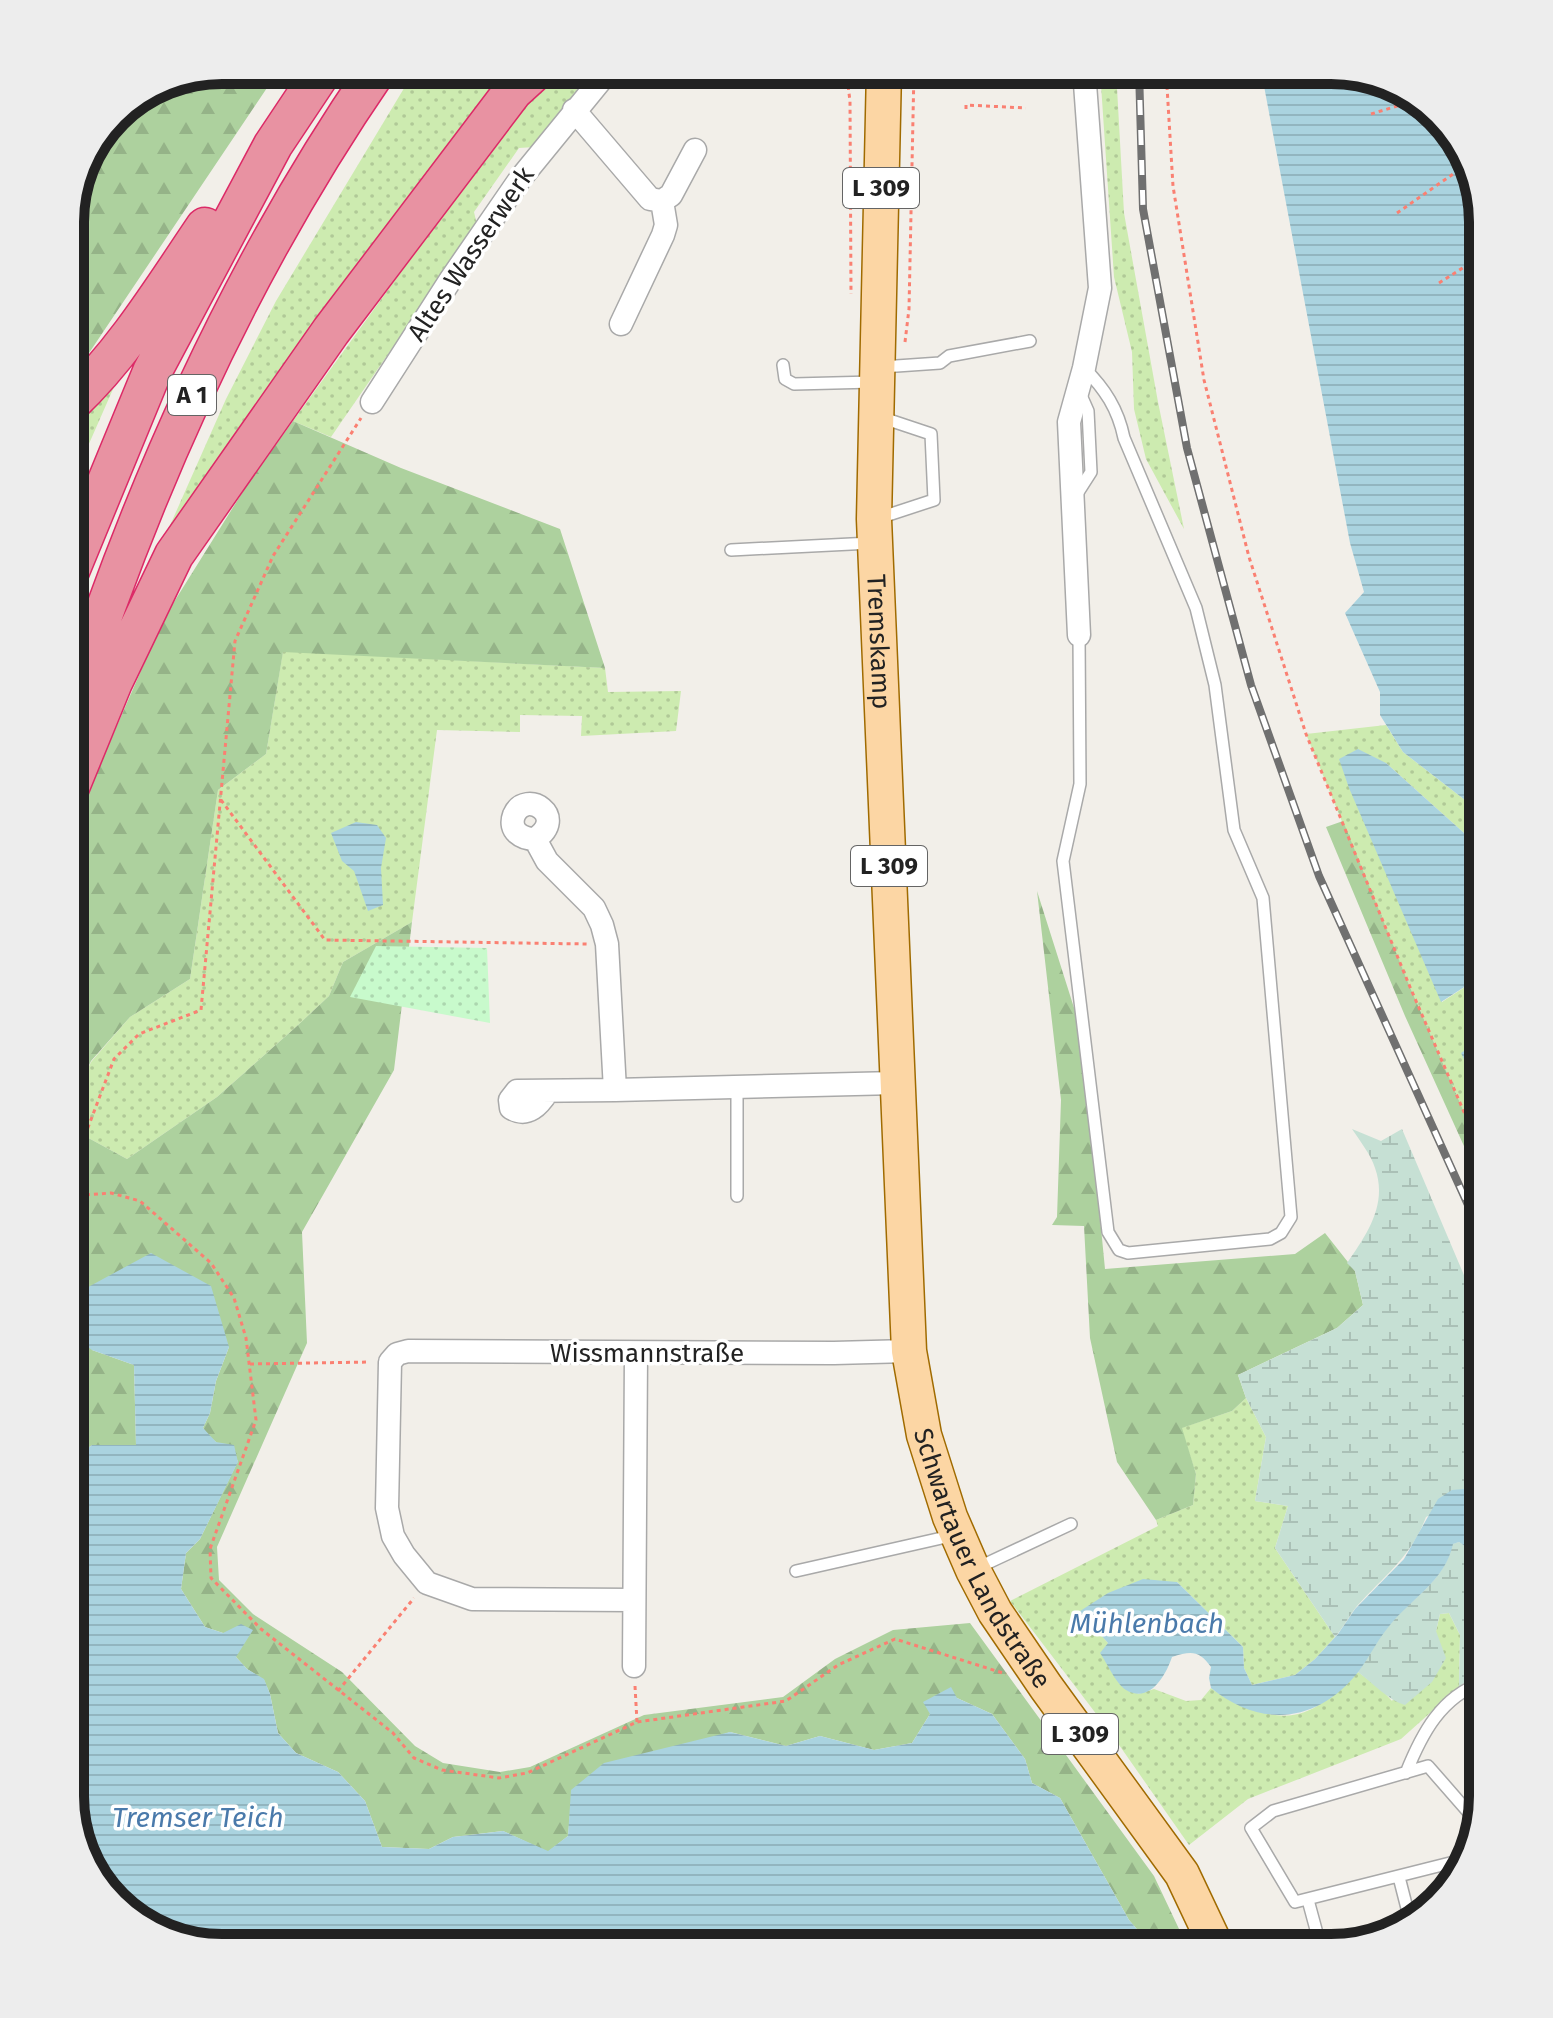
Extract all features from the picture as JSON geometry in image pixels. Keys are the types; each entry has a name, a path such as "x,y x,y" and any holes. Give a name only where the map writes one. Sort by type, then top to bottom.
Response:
{"highway":[{"name":"A 1","path":"84,537 152,372 273,145 314,84"},
{"name":"A 1","path":"84,670 141,510 191,397 270,245 368,84"},
{"path":"84,753 113,682 174,555 331,331 517,84"},
{"path":"84,391 133,333 218,208 273,145"}],"main road":[{"name":"Tremskamp","path":"884,84 875,531 901,1213"},
{"name":"Schwartauer Landstraße","path":"901,1213 909,1351 924,1435 957,1534 995,1612 1182,1874 1210,1934"}],"street":[{"name":"Altes Wasserwerk","path":"372,402 520,179 597,84"},
{"path":"1079,637 1069,422 1082,378 1100,288 1085,84"},
{"path":"574,110 650,199 662,201 671,195 695,150"},
{"path":"621,324 663,235 666,225 662,201"},
{"path":"535,839 547,861 594,908 607,944 615,1090"},
{"path":"548,1091 896,1083"},
{"name":"Wissmannstraße","path":"390,1362 397,1354 408,1351 909,1351"},
{"path":"634,1666 636,1353"},
{"path":"390,1362 387,1508 393,1536 427,1583 472,1599 634,1600"}],"lane":[{"path":"783,365 785,379 794,384 877,388 940,363 949,356 1030,341"},
{"path":"1079,637 1080,784 1063,861 1108,1232 1119,1250 1128,1253 1270,1239 1281,1233 1291,1217 1263,898 1234,830 1215,685 1196,608 1124,438 1119,415 1101,386 1082,378"},
{"path":"731,550 875,531 934,500 931,434 877,388"},
{"path":"737,1087 737,1196"},
{"path":"973,1570 1071,1524"},
{"path":"796,1571 957,1534"},
{"path":"1406,1773 1429,1723 1443,1707 1469,1691"},
{"path":"1451,1863 1295,1902 1251,1828 1273,1811 1428,1766 1467,1811"},
{"path":"1399,1877 1408,1911"},
{"path":"1308,1900 1317,1934"}],"path":[{"path":"1167,84 1173,186 1204,380 1249,557 1306,734 1469,1124"},
{"path":"966,109 966,105 1026,108"},
{"path":"1371,114 1402,105"},
{"path":"1397,213 1458,170"},
{"path":"1439,283 1469,264"},
{"path":"84,1138 114,1059 139,1034 201,1010 235,641 273,556 372,402"},
{"path":"221,800 325,940 607,944"},
{"path":"250,1364 390,1362"},
{"path":"338,1691 427,1583"},
{"path":"634,1666 637,1722"}],"green space":[{"path":"222,84 270,84 84,359 84,213 95,169 107,146 146,107 169,95 195,87"},
{"path":"407,84 503,84 164,539 226,399 276,301"},
{"path":"542,84 580,84 535,147 519,148 474,212 477,225 331,437 293,421 517,112"},
{"path":"1101,84 1117,84 1124,213 1184,529 1146,459 1134,409 1132,352 1114,277"},
{"path":"128,355 84,455 84,405"},
{"path":"293,421 401,468 560,529 605,668 283,652 266,754 218,790 190,979 130,1017 91,1061 84,1076 84,808 164,618 247,485"},
{"path":"283,651 605,668 608,692 681,691 676,731 581,736 582,716 520,715 520,732 437,730 412,922 343,962 329,996 297,1026 217,1097 127,1159 84,1136 84,1076 91,1062 130,1017 190,979 218,790 266,754"},
{"path":"1386,725 1403,752 1469,803 1469,837 1386,763 1442,1002 1469,984 1469,1048 1462,1053 1469,1068 1469,1124 1410,987 1306,734"},
{"path":"1343,821 1469,1124 1469,1157 1405,1016 1326,827"},
{"path":"1037,891 1082,1033 1105,1269 1295,1254 1325,1233 1355,1271 1363,1305 1337,1328 1238,1375 1246,1398 1232,1411 1182,1428 1196,1474 1193,1505 1156,1520 1117,1462 1090,1338 1084,1226 1052,1225 1057,1217 1061,1100"},
{"path":"412,922 394,1070 302,1232 307,1343 217,1547 219,1580 253,1614 342,1672 415,1746 443,1763 500,1772 530,1767 644,1715 783,1697 835,1659 893,1630 970,1623 1154,1876 1181,1934 1141,1934 1129,1920 1060,1798 1032,1783 1025,1759 992,1714 957,1698 930,1714 912,1743 874,1750 820,1736 786,1746 730,1732 572,1790 568,1836 548,1852 503,1831 453,1837 429,1849 382,1847 365,1801 338,1772 296,1753 278,1733 264,1680 236,1657 223,1633 205,1627 181,1589 186,1553 200,1539 238,1461 203,1428 229,1347 92,1350 134,1365 136,1445 92,1445 84,1451 84,1136 127,1159 217,1097 297,1026 329,996 343,962"},
{"path":"376,946 487,948 490,1023 350,997"},
{"path":"1352,1129 1381,1141 1402,1129 1469,1287 1469,1496 1426,1517 1405,1555 1357,1606 1335,1637 1275,1548 1288,1506 1255,1501 1266,1437 1238,1375 1337,1328 1363,1305 1355,1271 1347,1263 1362,1241 1377,1206 1378,1181 1371,1158"},
{"path":"1246,1398 1266,1437 1255,1501 1288,1506 1275,1548 1335,1637 1295,1675 1252,1685 1244,1668 1243,1647 1177,1582 1100,1634 1138,1694 1154,1689 1186,1701 1201,1700 1211,1688 1249,1708 1286,1716 1312,1709 1358,1672 1392,1701 1436,1631 1440,1614 1449,1613 1460,1635 1459,1687 1401,1739 1248,1799 1189,1845 1110,1732 1010,1601 1158,1526 1156,1520 1193,1505 1196,1474 1181,1428 1232,1411"},
{"path":"1459,1542 1469,1549 1469,1679 1459,1687 1460,1635 1449,1613 1440,1614 1436,1631 1446,1658 1432,1682 1405,1705 1387,1696 1358,1672 1386,1629 1436,1578 1449,1557 1452,1544"}],"water":[{"path":"1264,84 1340,84 1366,89 1400,103 1435,131 1455,161 1464,187 1469,222 1469,803 1403,752 1380,715 1380,692 1345,613 1364,592 1350,543"},
{"path":"1358,749 1386,763 1469,837 1469,984 1441,1002 1349,788 1339,759"},
{"path":"356,822 377,825 386,838 381,868 383,905 368,911 354,871 342,861 331,833"},
{"path":"1469,1048 1469,1069 1461,1053"},
{"name":"Tremser Teich","path":"151,1253 211,1286 229,1347 203,1428 216,1442 234,1445 238,1462 200,1539 186,1553 181,1589 205,1627 223,1633 241,1624 253,1630 236,1657 247,1669 264,1679 278,1733 296,1753 338,1772 365,1801 382,1847 429,1849 453,1837 503,1831 548,1851 568,1836 571,1790 604,1763 730,1732 786,1746 820,1736 874,1750 912,1743 930,1714 923,1702 951,1687 957,1698 992,1714 1025,1759 1032,1783 1060,1798 1129,1920 1141,1934 222,1934 178,1927 146,1911 118,1887 107,1872 95,1849 85,1814 84,1451 92,1445 136,1445 134,1365 84,1344 84,1289"},
{"name":"Mühlenbach","path":"1452,1490 1469,1491 1469,1549 1459,1542 1453,1544 1435,1579 1390,1625 1359,1671 1326,1701 1308,1710 1269,1714 1230,1701 1211,1688 1211,1667 1203,1657 1194,1653 1172,1657 1166,1672 1150,1690 1135,1693 1126,1690 1100,1653 1108,1643 1100,1634 1083,1632 1074,1615 1108,1593 1143,1579 1177,1582 1243,1647 1244,1668 1252,1685 1295,1675 1315,1659 1355,1609 1404,1559 1438,1499"}],"railway":[{"path":"1139,84 1143,209 1187,448 1251,685 1319,876 1469,1207"}]}
